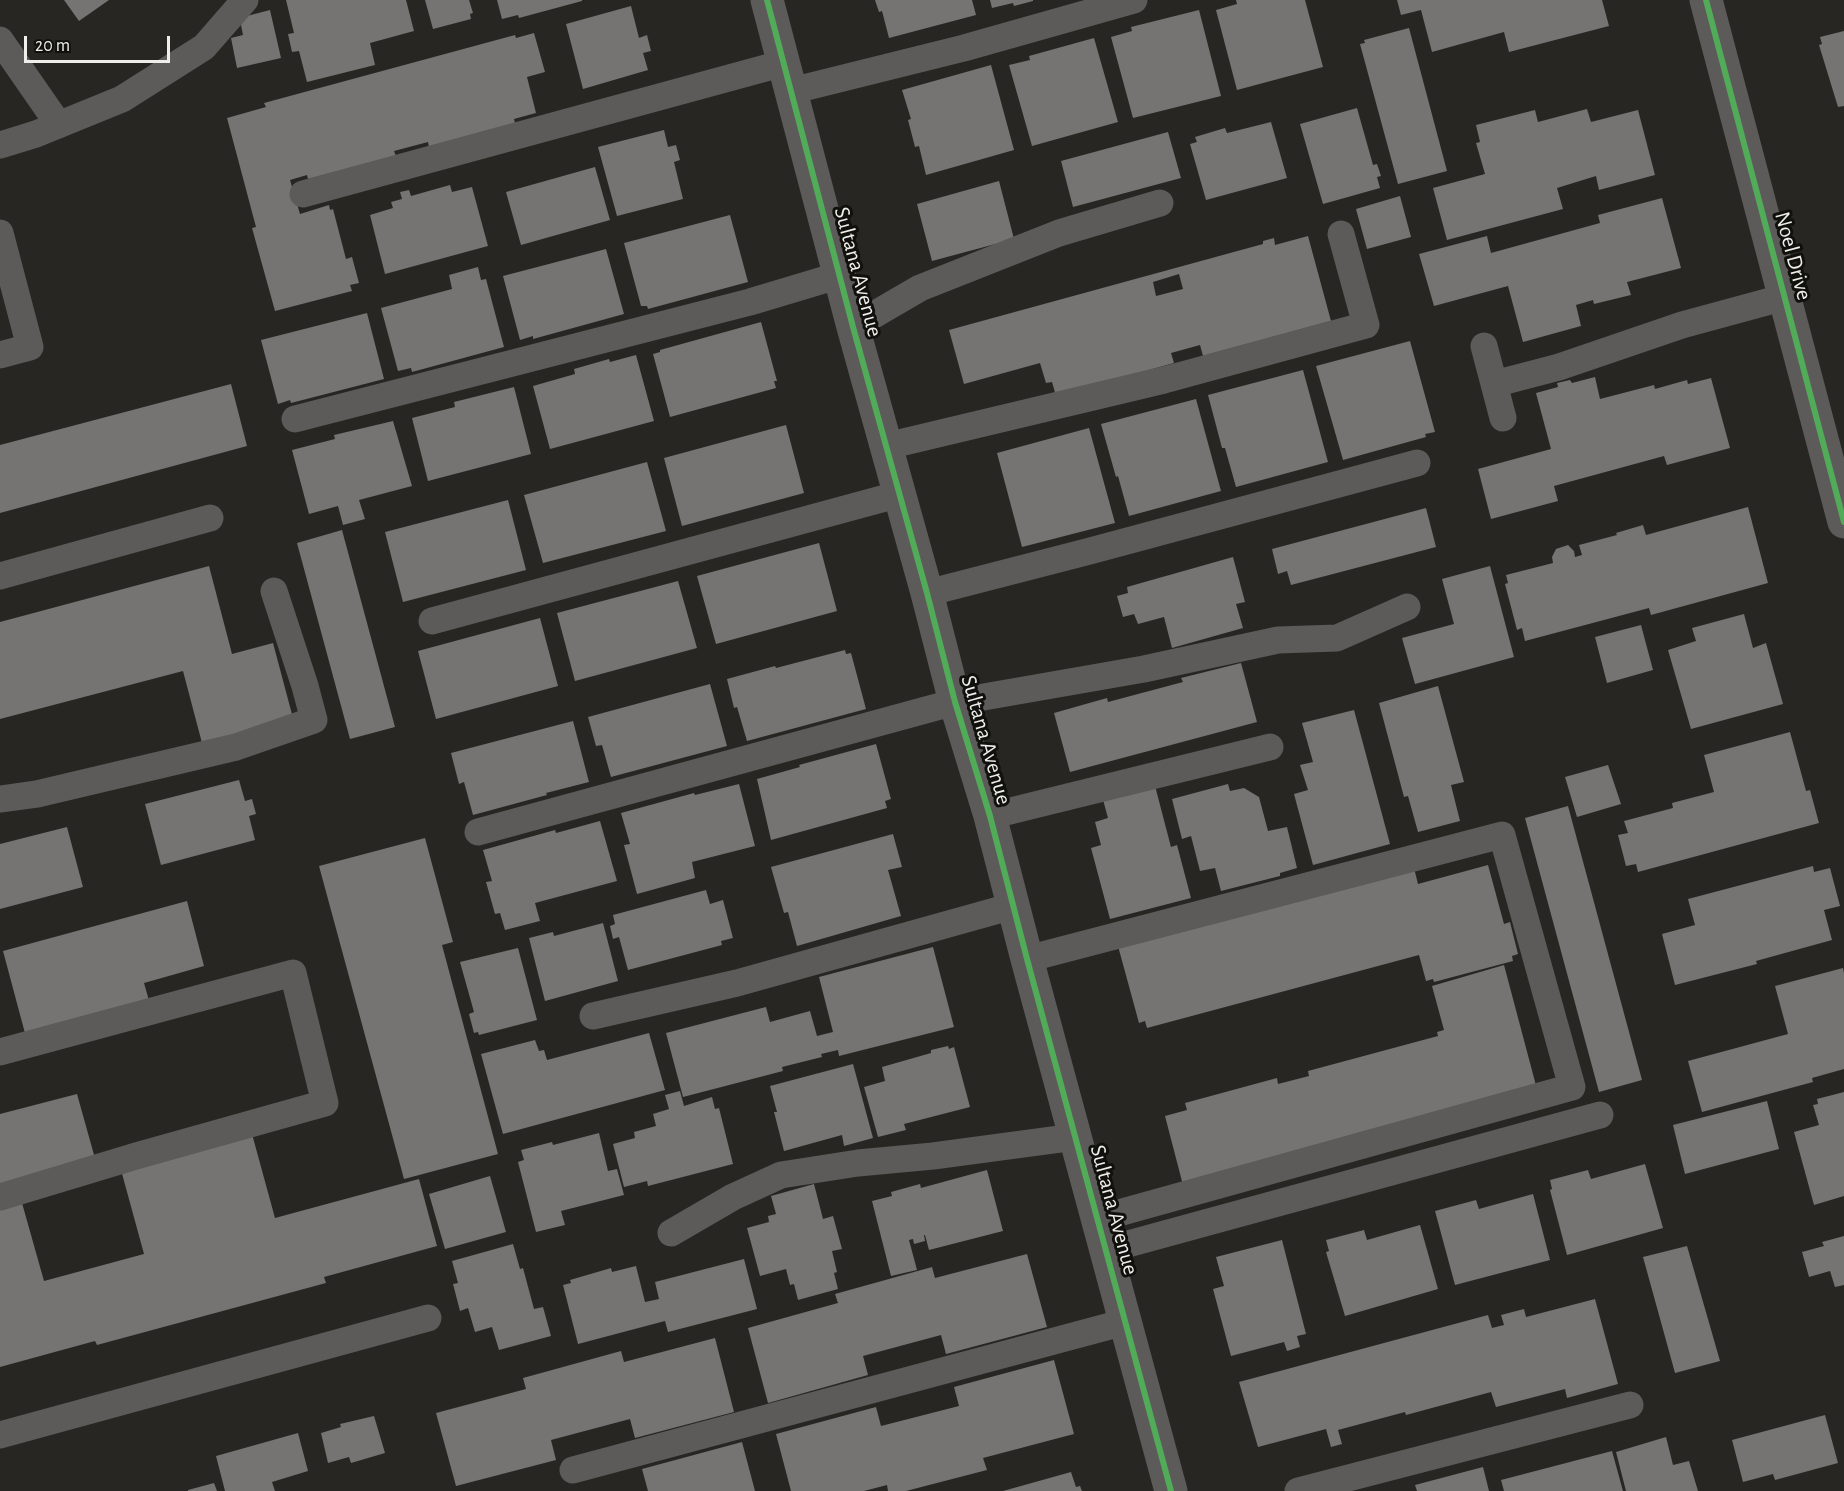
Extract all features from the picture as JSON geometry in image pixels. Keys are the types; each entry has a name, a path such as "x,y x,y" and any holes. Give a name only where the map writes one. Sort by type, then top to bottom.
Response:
{"street":[{"name":"Sultana Avenue","path":"766,0 955,702 990,816 1171,1491"},
{"name":"Noel Drive","path":"1706,0 1844,522"}],"lane":[{"path":"0,145 36,134 122,99 204,48 245,0"},
{"path":"303,194 788,77 964,48 1134,0"},
{"path":"0,40 59,125"},
{"path":"853,327 920,288 1059,233 1160,204"},
{"path":"0,233 30,347 0,355"},
{"path":"887,446 1164,380 1366,325 1341,234"},
{"path":"295,419 750,302 840,275"},
{"path":"1494,384 1559,367 1682,326 1785,297"},
{"path":"1484,346 1503,418"},
{"path":"927,593 1418,462"},
{"path":"432,621 900,495"},
{"path":"0,576 210,518"},
{"path":"0,799 38,794 236,747 314,720 274,591"},
{"path":"478,832 955,702 1144,669 1278,640 1337,638 1407,607"},
{"path":"990,816 1270,747"},
{"path":"1027,959 1502,835 1572,1087 1097,1219"},
{"path":"593,1016 737,983 1013,906"},
{"path":"0,1052 293,973 326,1102 0,1197"},
{"path":"1106,1250 1600,1115"},
{"path":"671,1233 733,1197 781,1175 858,1163 933,1156 1076,1137"},
{"path":"0,1435 428,1318"},
{"path":"573,1470 1125,1322"},
{"path":"1298,1491 1630,1405"}],"building":[{"path":"64,0 109,0 79,21"},
{"path":"286,0 406,0 414,31 370,43 375,65 307,82 299,51 292,52 288,34 294,33"},
{"path":"425,0 469,0 473,13 470,14 471,19 433,29"},
{"path":"497,0 582,1 519,18 518,15 502,19"},
{"path":"875,0 972,0 976,15 889,38 882,11 879,12"},
{"path":"990,0 1033,0 1033,1 992,8"},
{"path":"1236,0 1305,0 1323,67 1237,90 1216,10 1237,4"},
{"path":"1397,0 1602,0 1609,26 1509,52 1504,32 1432,52 1421,10 1401,15"},
{"path":"631,6 639,38 647,35 651,51 643,53 648,70 583,89 566,24"},
{"path":"270,10 281,58 237,68 231,38 243,35 241,25 247,16"},
{"path":"1199,10 1221,96 1133,118 1111,37 1132,31 1131,27"},
{"path":"1409,28 1447,171 1398,184 1360,44 1365,43 1364,40"},
{"path":"1844,31 1844,106 1838,107 1819,45 1822,44 1820,37"},
{"path":"534,33 545,72 527,77 536,113 514,119 515,123 429,147 428,142 394,151 396,156 308,179 307,175 290,180 300,214 329,205 330,210 333,209 346,259 352,257 359,283 350,285 352,291 275,311 252,228 256,227 227,118 266,107 264,103 515,35 516,38"},
{"path":"1094,38 1118,122 1032,146 1009,65 1030,60 1029,56"},
{"path":"991,65 1014,150 926,175 919,146 915,147 908,120 911,119 902,90"},
{"path":"1357,108 1373,165 1377,164 1381,176 1377,177 1380,188 1323,204 1300,124"},
{"path":"1587,109 1591,122 1638,110 1655,175 1599,190 1596,176 1557,188 1563,209 1447,240 1433,188 1485,174 1476,143 1480,142 1476,125 1535,110 1538,122"},
{"path":"1271,122 1287,178 1206,200 1190,144 1197,142 1195,137 1225,128 1227,133"},
{"path":"664,130 668,147 676,145 680,160 674,162 683,199 617,216 598,147"},
{"path":"1168,132 1181,178 1073,207 1061,161"},
{"path":"595,167 610,220 521,245 506,192"},
{"path":"999,181 1014,239 932,261 917,204"},
{"path":"450,185 452,192 472,187 488,246 385,274 370,215 393,208 391,202 402,199 400,192 409,190 411,196"},
{"path":"1400,196 1411,237 1367,249 1356,209"},
{"path":"1662,198 1681,268 1627,282 1631,295 1594,304 1593,300 1576,305 1581,326 1523,342 1508,286 1434,306 1419,254 1487,236 1491,253 1600,223 1598,215"},
{"path":"730,215 748,282 648,309 647,306 641,306 624,243"},
{"path":"1308,236 1331,321 1203,356 1200,345 1171,353 1174,363 1056,396 1052,382 1046,383 1040,363 964,384 949,330 1263,244 1263,241 1274,238 1275,245","holes":["1179,274 1183,289 1156,296 1153,282"]},
{"path":"606,249 624,314 533,339 533,336 520,340 503,276"},
{"path":"478,267 481,280 486,279 504,347 412,372 411,368 398,371 381,308 452,289 449,275"},
{"path":"367,313 384,379 291,403 290,400 278,404 261,340"},
{"path":"761,322 777,381 774,381 776,388 670,417 653,354 660,350"},
{"path":"1410,341 1435,432 1425,434 1426,437 1343,460 1316,366"},
{"path":"636,355 654,421 550,449 533,386 575,374 574,369 609,359 610,362"},
{"path":"1303,370 1328,462 1236,487 1225,448 1222,448 1208,395"},
{"path":"1595,377 1600,399 1654,385 1655,389 1687,380 1688,384 1711,378 1730,448 1667,465 1664,456 1554,486 1558,501 1491,519 1478,469 1551,449 1536,393 1558,387 1557,383 1570,380 1572,383"},
{"path":"231,384 247,446 0,513 0,445"},
{"path":"514,387 531,454 428,481 412,418 455,407 454,402"},
{"path":"1196,399 1221,491 1129,516 1101,424"},
{"path":"393,421 412,486 359,500 365,519 343,525 338,506 309,514 292,450 335,439 334,435"},
{"path":"786,425 804,493 682,526 664,458"},
{"path":"1089,428 1115,523 1022,547 997,453"},
{"path":"647,462 666,531 543,563 524,495"},
{"path":"508,500 526,570 403,602 385,532"},
{"path":"1748,507 1768,583 1651,615 1649,608 1525,641 1522,628 1517,630 1505,584 1508,583 1506,575 1553,563 1552,557 1556,549 1568,545 1574,551 1575,557 1582,555 1579,545 1643,525 1646,535"},
{"path":"1426,508 1436,547 1291,585 1287,571 1278,574 1272,549"},
{"path":"342,530 395,727 350,739 297,543"},
{"path":"819,543 837,611 716,644 697,576"},
{"path":"1233,557 1245,602 1236,604 1243,628 1172,648 1164,617 1138,624 1134,614 1123,617 1117,596 1128,593 1127,587"},
{"path":"209,566 232,654 273,643 293,718 202,743 183,671 0,719 0,622"},
{"path":"1490,566 1514,657 1415,684 1402,638 1454,624 1442,579"},
{"path":"678,581 697,648 575,681 557,613"},
{"path":"1744,614 1753,648 1766,643 1783,704 1691,729 1668,650 1696,641 1692,628"},
{"path":"540,618 558,686 436,719 418,651"},
{"path":"1641,625 1653,670 1607,683 1595,637"},
{"path":"845,650 846,654 851,653 866,709 747,741 737,707 734,708 727,679"},
{"path":"1241,663 1257,722 1070,772 1054,713 1107,698 1108,702 1183,682 1181,678"},
{"path":"710,684 727,746 611,777 602,745 596,746 588,717"},
{"path":"1438,686 1464,782 1451,785 1460,821 1418,832 1408,796 1404,797 1379,703"},
{"path":"1354,710 1390,844 1313,865 1294,794 1308,790 1300,765 1313,762 1302,723"},
{"path":"573,721 589,782 473,815 464,782 459,784 451,753"},
{"path":"1790,732 1806,791 1810,790 1819,823 1638,872 1636,864 1626,866 1618,835 1628,833 1624,821 1673,808 1672,803 1714,792 1704,755"},
{"path":"876,744 891,799 885,801 887,808 771,840 757,779"},
{"path":"1608,765 1621,804 1577,817 1565,777"},
{"path":"239,780 245,801 252,799 256,814 249,816 255,840 161,865 145,804"},
{"path":"1154,782 1171,847 1177,845 1191,898 1110,919 1091,848 1101,845 1095,822 1108,818 1102,796"},
{"path":"739,784 755,846 692,862 695,878 637,894 624,845 630,844 621,813 694,793 695,795"},
{"path":"1228,784 1230,791 1244,788 1259,797 1268,831 1287,827 1297,868 1280,873 1280,876 1221,891 1215,868 1200,871 1191,836 1182,839 1172,799"},
{"path":"1568,806 1642,1080 1599,1092 1525,818"},
{"path":"600,821 617,881 535,903 540,921 505,930 500,913 495,914 486,882 492,881 483,850 555,830 556,833"},
{"path":"67,827 83,887 0,909 0,844"},
{"path":"893,834 902,867 888,870 901,916 797,946 788,912 784,913 771,867"},
{"path":"425,838 453,942 442,945 498,1154 404,1179 319,866"},
{"path":"1488,865 1504,924 1510,922 1518,954 1512,956 1513,961 1434,982 1433,979 1426,981 1419,955 1147,1028 1145,1021 1139,1023 1118,946 1414,868 1418,884"},
{"path":"1813,866 1814,872 1830,868 1840,906 1824,910 1832,940 1756,961 1757,964 1675,985 1662,934 1695,925 1688,899"},
{"path":"706,890 710,904 723,900 733,938 721,941 722,945 628,970 619,937 613,939 610,926 615,924 613,915"},
{"path":"187,901 204,966 144,983 150,1004 26,1037 3,951"},
{"path":"603,923 618,981 545,1001 529,938 553,932 554,936"},
{"path":"933,947 954,1027 839,1056 838,1050 821,1054 822,1057 782,1067 783,1071 683,1097 666,1033 766,1007 770,1022 810,1011 817,1036 833,1032 819,977"},
{"path":"518,948 537,1020 479,1035 478,1032 474,1033 469,1014 474,1012 460,962"},
{"path":"1504,965 1538,1093 1184,1189 1165,1116 1187,1110 1185,1103 1277,1078 1278,1084 1309,1076 1308,1071 1438,1036 1437,1032 1444,1030 1432,986"},
{"path":"1843,968 1844,1069 1812,1078 1813,1082 1702,1112 1688,1061 1788,1034 1775,986"},
{"path":"649,1033 665,1090 503,1134 481,1054 535,1040 539,1051 544,1050 547,1060"},
{"path":"948,1046 949,1049 954,1047 970,1107 904,1124 906,1130 878,1137 864,1087 885,1081 882,1067"},
{"path":"853,1064 873,1138 844,1146 842,1135 784,1151 770,1086"},
{"path":"680,1091 684,1106 712,1097 715,1109 719,1108 733,1164 648,1186 647,1181 624,1187 613,1144 635,1138 634,1132 656,1126 653,1114 669,1109 665,1095"},
{"path":"1844,1092 1844,1196 1814,1205 1794,1132 1819,1125 1813,1105 1818,1104 1817,1099"},
{"path":"77,1094 96,1162 0,1190 0,1114"},
{"path":"1767,1101 1779,1149 1685,1174 1673,1125"},
{"path":"599,1133 608,1171 617,1169 624,1195 561,1211 565,1225 536,1232 518,1162 524,1160 521,1150 552,1142 553,1145"},
{"path":"252,1134 275,1218 419,1179 437,1246 324,1277 326,1283 97,1345 95,1341 0,1367 0,1209 22,1203 44,1281 144,1254 121,1170"},
{"path":"1645,1164 1663,1228 1567,1255 1550,1190 1552,1189 1550,1180 1588,1170 1591,1179"},
{"path":"987,1170 1003,1231 929,1250 925,1235 925,1241 914,1244 913,1239 909,1240 917,1270 891,1276 872,1201 892,1196 891,1192 920,1184 921,1188"},
{"path":"490,1176 506,1232 445,1249 429,1194"},
{"path":"814,1184 823,1219 833,1216 842,1249 832,1251 838,1289 798,1300 794,1284 790,1285 786,1269 760,1276 747,1228 769,1222 768,1216 776,1214 771,1196"},
{"path":"1533,1194 1550,1260 1455,1285 1435,1211 1476,1200 1479,1209"},
{"path":"1420,1225 1438,1289 1345,1316 1326,1252 1329,1251 1326,1240 1364,1230 1367,1240"},
{"path":"1844,1236 1844,1285 1835,1287 1830,1271 1809,1277 1802,1252 1824,1246 1822,1242"},
{"path":"1282,1240 1306,1334 1297,1336 1300,1347 1287,1351 1284,1342 1231,1356 1213,1289 1224,1286 1216,1257"},
{"path":"513,1244 520,1269 523,1268 534,1309 543,1307 551,1336 499,1350 492,1327 475,1332 468,1308 460,1311 453,1284 458,1283 452,1261"},
{"path":"1687,1246 1720,1361 1675,1373 1643,1257"},
{"path":"1027,1254 1047,1327 946,1354 941,1335 863,1356 868,1375 768,1403 748,1328 838,1303 835,1294 932,1267 935,1278"},
{"path":"744,1259 757,1309 668,1332 665,1321 578,1344 563,1285 571,1283 570,1280 611,1268 612,1272 636,1266 645,1302 659,1299 655,1282"},
{"path":"1595,1299 1618,1384 1567,1398 1565,1389 1496,1407 1491,1392 1406,1415 1405,1412 1338,1430 1342,1444 1331,1447 1326,1429 1258,1447 1239,1382 1488,1315 1492,1328 1504,1325 1501,1315 1524,1309 1526,1317"},
{"path":"715,1338 734,1412 635,1438 630,1419 551,1440 556,1460 456,1486 436,1413 526,1389 523,1378 621,1351 624,1362"},
{"path":"1054,1360 1074,1434 983,1458 987,1470 906,1491 888,1491 887,1485 864,1491 791,1491 776,1434 876,1407 881,1426 959,1406 954,1387"},
{"path":"1825,1415 1838,1463 1775,1480 1773,1474 1743,1482 1732,1440"},
{"path":"374,1416 385,1453 351,1463 349,1457 328,1463 321,1433 341,1427 340,1424"},
{"path":"298,1433 308,1471 272,1482 275,1491 225,1491 216,1456"},
{"path":"1666,1437 1673,1465 1689,1461 1698,1491 1626,1491 1616,1452"},
{"path":"742,1442 755,1491 648,1491 642,1469"},
{"path":"1612,1451 1623,1491 1504,1491 1501,1480"},
{"path":"1483,1467 1489,1491 1417,1491 1415,1485"},
{"path":"1071,1472 1076,1487 1080,1486 1082,1491 1003,1491"},
{"path":"214,1483 217,1491 188,1491 188,1490"}],"cycle path":[{"path":"767,0 853,327 955,702 990,816 1171,1491"},
{"path":"1706,0 1844,522"}]}
